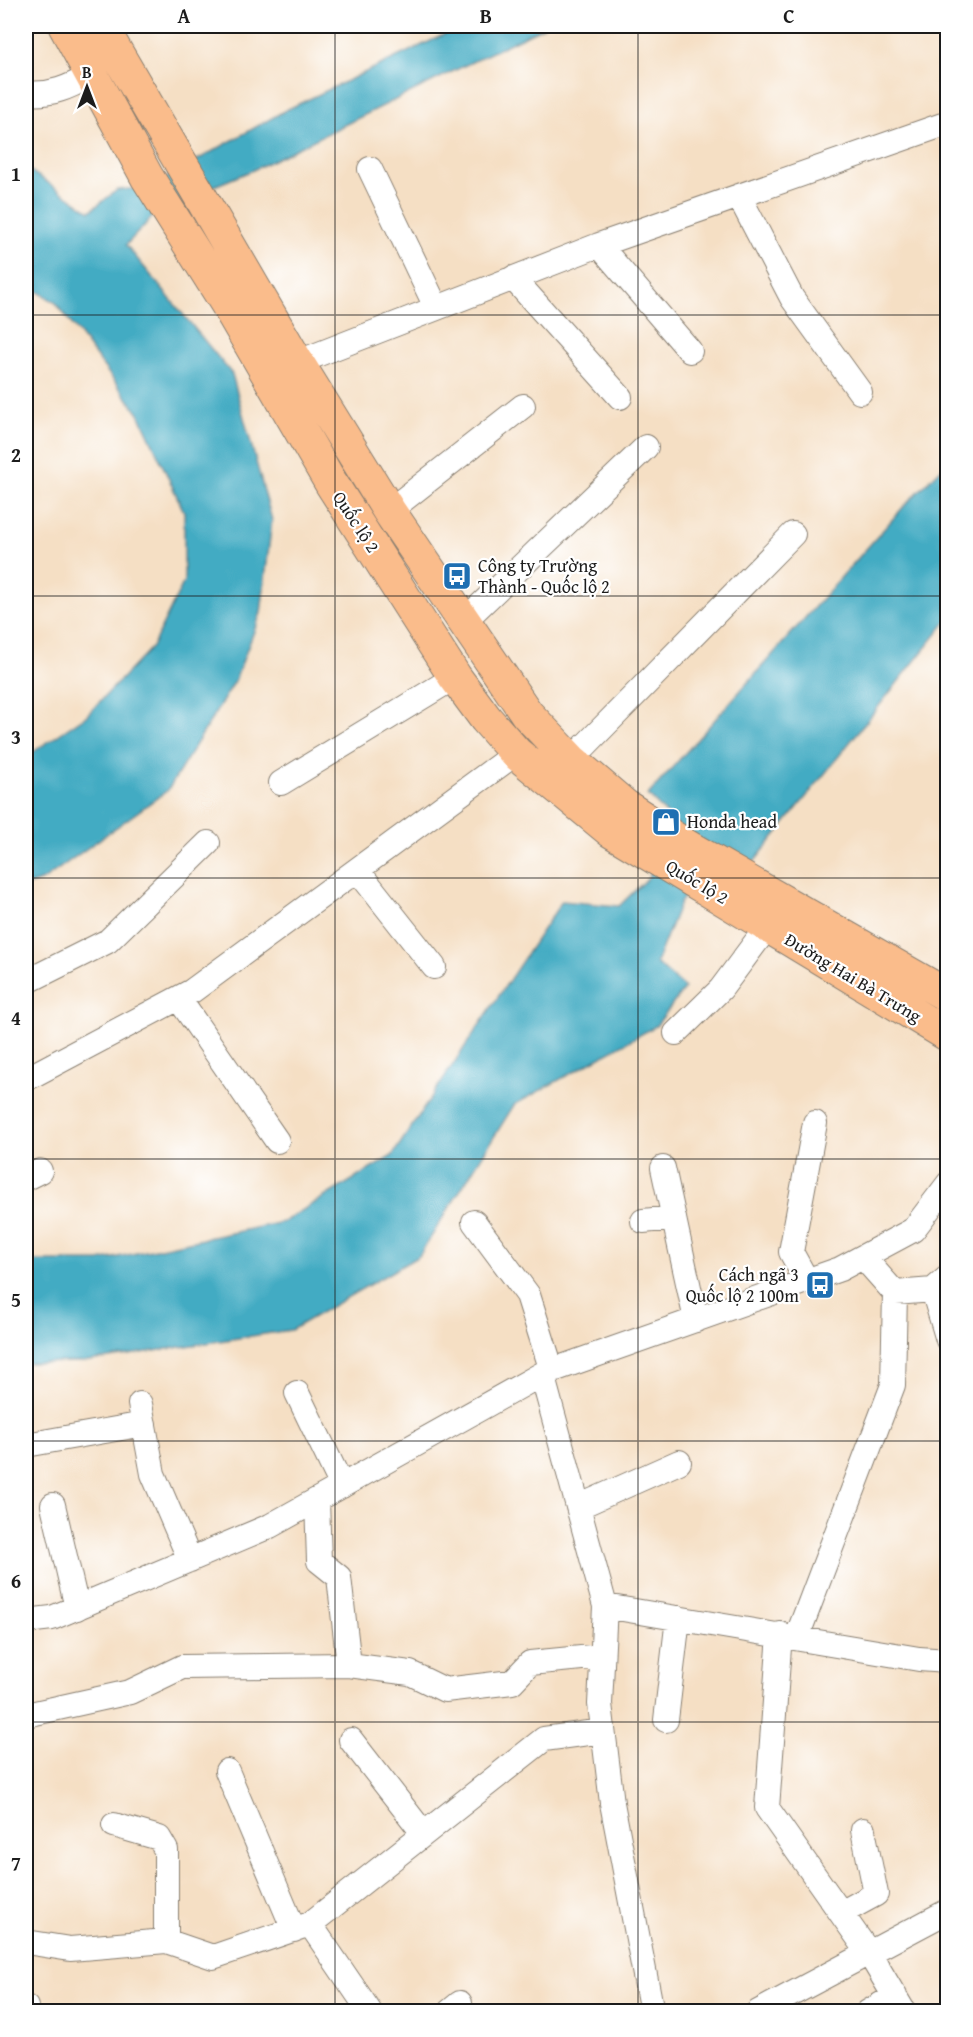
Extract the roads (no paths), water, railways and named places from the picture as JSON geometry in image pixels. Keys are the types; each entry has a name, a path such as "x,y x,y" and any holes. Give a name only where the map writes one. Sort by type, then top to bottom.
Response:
{"highway":[{"name":"Quốc lộ 2","path":"66,26 147,177 171,214 389,511 527,714 571,760 634,812 688,847 767,914"},
{"name":"Quốc lộ 2","path":"101,26 201,198 283,368 331,483 455,677 486,719 516,753 611,831 767,914"},
{"name":"Đường Hai Bà Trưng","path":"767,914 948,996"},
{"name":"Đường Hai Bà Trưng","path":"767,914 948,1035"}],"street":[{"path":"26,93 48,95 64,90 92,75"},
{"path":"283,368 598,245 948,123"},
{"path":"370,169 436,307"},
{"path":"739,196 792,298 860,392"},
{"path":"598,245 690,351"},
{"path":"513,278 620,397"},
{"path":"389,511 523,406"},
{"path":"464,621 646,447"},
{"path":"571,760 793,534"},
{"path":"281,783 455,677"},
{"path":"26,1079 178,999 358,871 516,753"},
{"path":"26,982 108,940 208,843"},
{"path":"358,871 434,967"},
{"path":"676,1033 721,989 767,914"},
{"path":"178,999 277,1142"},
{"path":"807,1281 791,1252 815,1123"},
{"path":"663,1168 696,1320"},
{"path":"26,1621 52,1618 270,1526 547,1373 807,1281 863,1257 913,1230 948,1184"},
{"path":"643,1221 674,1218"},
{"path":"474,1222 528,1294 578,1507 605,1606 600,1704 603,1731 612,1803 652,2012"},
{"path":"863,1257 895,1293 893,1385 788,1636 767,1808 869,1953 899,2004 868,2012"},
{"path":"895,1293 940,1284 948,1340"},
{"path":"297,1393 342,1486"},
{"path":"26,1445 142,1414 153,1474 190,1560"},
{"path":"578,1507 679,1462"},
{"path":"317,1500 319,1561 339,1577 349,1665"},
{"path":"53,1505 76,1608"},
{"path":"605,1606 918,1659 948,1661"},
{"path":"666,1720 678,1617"},
{"path":"26,1715 130,1692 182,1667 349,1665 410,1672 445,1690 512,1682 530,1663 602,1656"},
{"path":"26,1942 70,1949 166,1941 213,1957 302,1927 544,1739 603,1731"},
{"path":"351,1740 424,1834"},
{"path":"227,1770 302,1927 370,2012"},
{"path":"114,1825 159,1838 166,1850 166,1941"},
{"path":"841,1913 876,1894 863,1830"},
{"path":"758,2012 948,1911"}],"water":[{"path":"462,26 545,26 253,170 161,208 126,245 232,374 272,520 261,613 235,681 168,790 43,880 26,886 26,757 86,716 152,647 184,581 184,512 139,414 56,303 26,284 26,168 90,211 117,190 149,187 286,110"},
{"path":"947,463 947,621 746,872 714,853 680,903 656,963 685,988 656,1026 514,1105 419,1256 291,1330 83,1362 26,1363 26,1261 99,1261 283,1222 392,1156 562,901 619,906 647,879 678,826 648,795 906,504"}],"place":[{"name":"Công ty Trường Thành - Quốc lộ 2","path":"457,576"},
{"name":"Honda head","path":"666,822"},
{"name":"Cách ngã 3 Quốc lộ 2 100m","path":"820,1285"}]}
